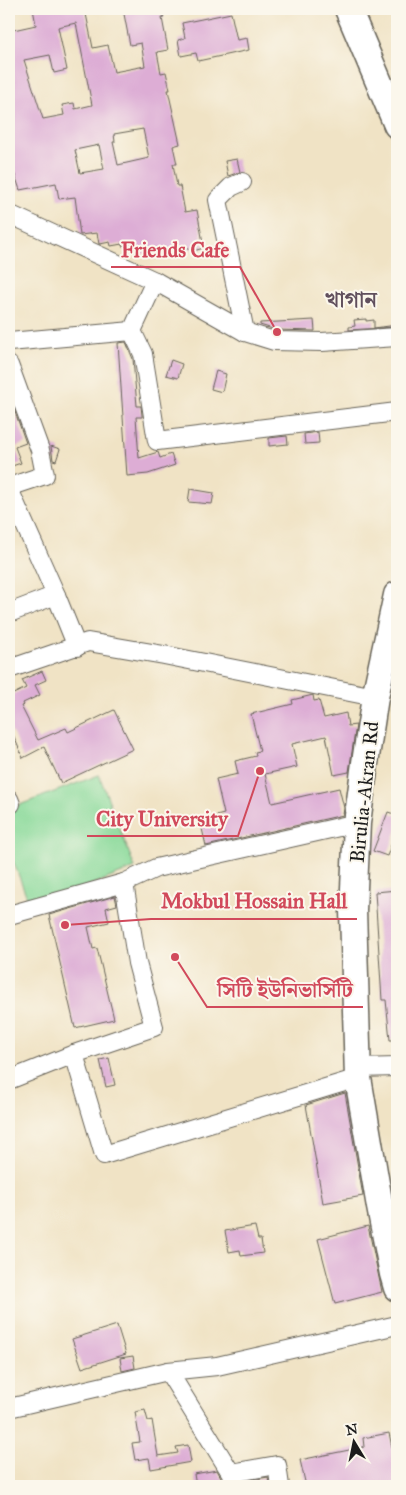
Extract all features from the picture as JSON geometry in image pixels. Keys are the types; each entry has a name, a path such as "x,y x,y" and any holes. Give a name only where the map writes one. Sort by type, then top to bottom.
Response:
{"highway":[{"path":"348,9 397,126"},
{"name":"Birulia-Akran Rd","path":"397,595 375,697 357,823 353,910 358,1073 380,1207 397,1288"}],"street":[{"path":"242,182 231,187 218,200 245,332"},
{"path":"9,214 155,281 245,332 274,341 322,342 397,337"},
{"path":"132,331 155,281"},
{"path":"9,342 132,331"},
{"path":"132,331 143,354 157,441 397,412"},
{"path":"9,365 40,450 45,475 10,496 56,595 77,647"},
{"path":"9,613 56,595"},
{"path":"9,669 88,642 164,655 375,697"},
{"path":"9,799 11,804 9,805"},
{"path":"9,915 124,883 156,868 357,823"},
{"path":"9,1080 74,1054 154,1027 137,963 124,883"},
{"path":"74,1054 104,1155 358,1073 397,1067"},
{"path":"9,1408 168,1371 217,1366 397,1325"},
{"path":"168,1371 231,1473 277,1464 280,1486"}],"green space":[{"path":"99,775 135,868 31,908 9,850 9,809"}],"building":[{"path":"33,9 85,9 93,48 108,45 114,72 145,66 141,43 130,45 123,9 162,9 168,50 157,52 161,73 166,72 180,144 173,146 177,164 173,164 185,212 197,210 204,248 193,251 192,248 175,252 174,248 136,255 134,244 111,246 110,242 99,244 97,233 80,235 75,197 59,199 56,183 20,190 9,157 9,31 36,25","holes":["76,23 92,105 75,109 74,103 62,105 64,115 43,119 24,60 50,55 54,73 67,70 58,27","143,129 149,158 118,165 113,142 115,142 114,134","99,145 104,169 80,173 75,150"]},
{"path":"231,13 237,40 247,38 249,50 198,61 196,53 181,56 178,40 185,38 182,23"},
{"path":"237,159 240,172 228,176 225,161"},
{"path":"366,319 366,321 374,320 374,328 397,325 397,327 349,330 349,327 355,326 354,320"},
{"path":"314,320 315,331 276,330 260,325 260,323"},
{"path":"126,342 133,359 137,406 141,406 142,417 136,417 139,458 158,452 160,458 171,454 175,465 148,474 127,476 118,343"},
{"path":"171,360 182,364 178,378 166,375"},
{"path":"216,371 226,374 222,392 211,389"},
{"path":"9,395 26,443 15,447 21,463 9,467"},
{"path":"318,432 319,443 305,444 304,434"},
{"path":"287,436 288,444 269,446 269,438"},
{"path":"51,446 60,449 56,461 53,460"},
{"path":"190,489 214,493 212,504 188,502"},
{"path":"42,671 46,680 35,685 40,695 23,703 24,705 21,706 38,740 66,728 68,732 114,710 133,749 61,783 44,747 23,758 9,725 9,696 26,688 22,680"},
{"path":"313,695 314,701 319,700 324,718 346,713 348,726 356,725 349,772 334,775 326,736 292,744 297,767 265,774 272,803 339,788 344,808 343,815 206,846 200,820 224,814 216,779 238,774 235,761 256,756 255,752 260,751 251,714 293,704 292,700"},
{"path":"388,812 397,815 397,830 387,856 373,851"},
{"path":"397,890 397,1040 390,1040 386,1000 382,1000 375,892"},
{"path":"115,896 117,905 106,908 109,922 88,927 93,949 97,948 114,1019 75,1028 49,915"},
{"path":"109,1058 115,1085 106,1087 100,1060"},
{"path":"345,1093 363,1196 323,1203 306,1105"},
{"path":"255,1226 258,1239 261,1239 263,1253 241,1256 240,1250 229,1252 225,1231"},
{"path":"368,1226 382,1292 335,1304 318,1239"},
{"path":"117,1325 126,1354 82,1368 72,1339"},
{"path":"133,1356 135,1368 122,1371 120,1358"},
{"path":"145,1410 148,1421 152,1420 158,1456 178,1453 176,1447 188,1445 191,1462 151,1469 149,1458 135,1460 132,1443 140,1442 135,1412"},
{"path":"389,1433 392,1447 397,1446 397,1486 366,1486 365,1483 347,1486 306,1486 300,1460 364,1447 363,1438"},
{"path":"217,1470 222,1479 227,1483 268,1477 269,1486 196,1486 194,1474"}],"place":[{"name":"Friends Cafe","path":"277,332"},
{"name":"City University","path":"260,771"},
{"name":"Mokbul Hossain Hall","path":"65,925"},
{"name":"সিটি ইউনিভার্সিটি","path":"175,957"}],"district":[{"name":"খাগান","path":"351,299"}]}
